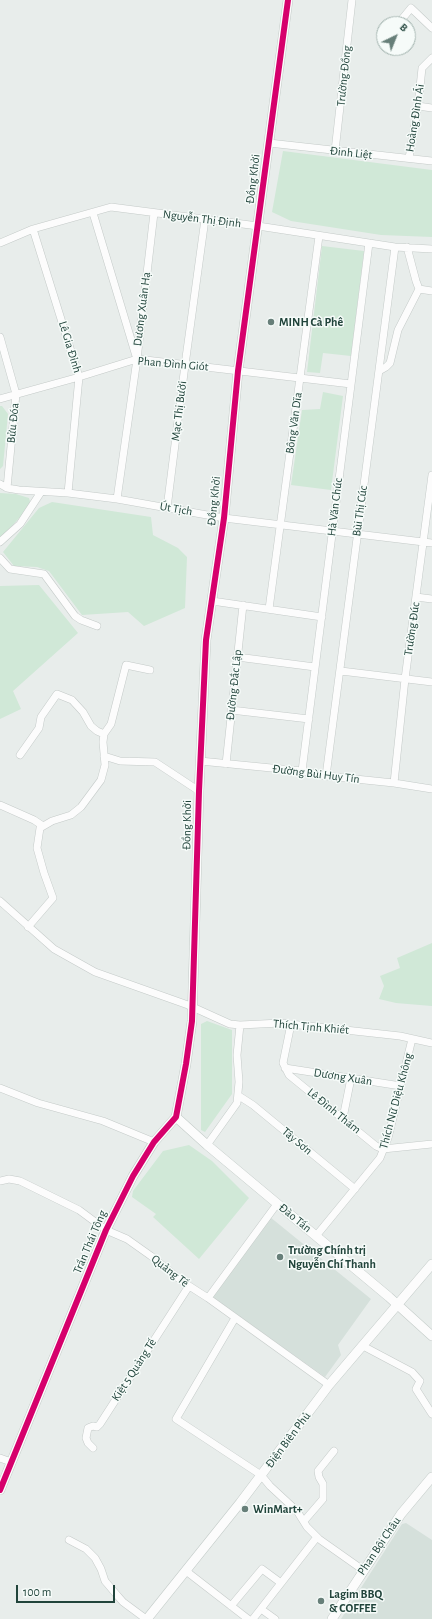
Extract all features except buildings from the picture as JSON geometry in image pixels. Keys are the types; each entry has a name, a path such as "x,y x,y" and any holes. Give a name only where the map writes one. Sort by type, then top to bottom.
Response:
{"street":[{"name":"Đồng Khởi","path":"192,1007 200,761 206,640 224,518 238,371 288,0"},
{"name":"Trường Đồng","path":"335,151 352,0"},
{"path":"404,16 411,8 432,28"},
{"name":"Hoàng Đình Ái","path":"409,158 418,106 422,68 432,58"},
{"path":"418,106 432,108"},
{"name":"Đinh Liệt","path":"269,143 432,161"},
{"name":"Nguyễn Thị Định","path":"0,243 33,230 111,207 258,226 394,247 432,249"},
{"path":"93,213 136,359"},
{"name":"Dương Xuân Hạ","path":"117,499 154,213"},
{"name":"Mạc Thị Bưởi","path":"167,508 205,219"},
{"name":"Lê Gia Đỉnh","path":"33,230 79,377 68,493"},
{"name":"Bông Văn Dĩa","path":"269,609 319,236"},
{"name":"Hà Văn Chúc","path":"302,772 369,242"},
{"name":"Bùi Thị Cúc","path":"326,776 341,672 356,534 379,371 394,247"},
{"path":"379,371 390,363 398,330 419,288 407,247"},
{"path":"419,288 432,291"},
{"name":"Bửu Đóa","path":"0,337 16,394 3,486"},
{"name":"Phan Đình Giót","path":"0,399 136,359 351,384"},
{"name":"Trường Đúc","path":"394,784 405,679 432,475"},
{"name":"Út Tịch","path":"3,486 41,492 68,493 117,499 224,518 432,543"},
{"path":"0,542 20,524 41,492"},
{"path":"0,558 10,569 44,574 75,616 97,626"},
{"path":"416,597 432,599"},
{"path":"212,601 322,617"},
{"name":"Đường Đắc Lập","path":"226,764 243,605"},
{"path":"237,656 315,667"},
{"path":"28,927 53,898 37,848 40,828 52,820 71,815 82,807 101,780 105,765 103,742 104,734 111,724 126,665 150,670"},
{"path":"341,672 432,682"},
{"path":"20,755 39,728 41,717 57,694 72,700 83,712 91,726 96,731 104,734"},
{"path":"231,710 309,719"},
{"path":"104,756 120,761 155,762 199,791"},
{"name":"Đường Bùi Huy Tín","path":"200,761 302,772 432,789"},
{"path":"0,805 34,820 43,826"},
{"name":"Thích Tịnh Khiết","path":"0,901 54,949 95,972 192,1007 230,1024 281,1023 412,1039 432,1043"},
{"path":"176,1117 186,1064 192,1021 192,1007"},
{"path":"285,1068 283,1063 284,1054 291,1024"},
{"path":"207,1145 236,1106 238,1096 237,1055 240,1025"},
{"name":"Thích Nữ Diệu Không","path":"316,1236 380,1158 388,1138 412,1039"},
{"name":"Dương Xuân","path":"285,1068 401,1086"},
{"name":"Lê Đình Thám","path":"285,1068 289,1074 376,1146 383,1149"},
{"path":"343,1118 350,1078"},
{"path":"0,1088 38,1103 103,1122 154,1142"},
{"name":"Tây Sơn","path":"238,1096 253,1104 355,1189"},
{"name":"Trần Thái Tông","path":"0,1490 106,1230 133,1176 154,1142 176,1117"},
{"name":"Đào Tấn","path":"176,1117 276,1204 398,1305 432,1336"},
{"path":"383,1149 432,1144"},
{"name":"Quảng Tế","path":"0,1181 9,1179 20,1180 79,1210 106,1230 133,1244 151,1256 189,1286 329,1385"},
{"path":"208,1298 276,1204"},
{"name":"Điện Biên Phủ","path":"147,1619 261,1475 329,1385 432,1264"},
{"name":"Kiệt 5 Quảng Tế","path":"93,1448 88,1443 86,1438 88,1428 93,1426 97,1427 100,1424 189,1286"},
{"path":"235,1318 176,1419 261,1475 270,1486 297,1511 317,1537 363,1570"},
{"path":"363,1346 412,1372 420,1380 416,1389 432,1414"},
{"path":"304,1521 323,1498 322,1484 318,1471 334,1451"},
{"path":"0,1458 11,1462"},
{"name":"Phan Bội Châu","path":"332,1619 400,1514 432,1477"},
{"path":"253,1619 317,1537"},
{"path":"69,1540 86,1550 95,1558 105,1581 112,1590 123,1602 147,1619"},
{"path":"231,1606 262,1569 281,1583"},
{"path":"186,1571 248,1619"},
{"path":"261,1609 275,1619"}],"shaded area":[{"name":"Trường Chính trị Nguyễn Chí Thanh","path":"270,1217 371,1299 338,1345 341,1355 325,1377 212,1297"},
{"path":"406,1523 432,1540 432,1619 341,1619 402,1524"}],"green space":[{"path":"283,151 432,170 432,237 381,235 291,221 272,212"},
{"path":"322,246 364,251 351,356 323,353 320,373 307,372"},
{"path":"323,392 343,396 331,490 291,485 302,410 320,409"},
{"path":"0,406 2,406 8,414 3,466 0,469"},
{"path":"0,493 16,494 29,498 31,505 0,539"},
{"path":"52,502 151,517 153,535 178,548 187,557 185,608 144,626 128,612 82,615 49,571 37,567 14,566 3,552 39,508"},
{"path":"39,585 78,633 13,691 21,709 0,719 0,586"},
{"path":"432,943 432,1006 396,1003 379,999 384,986 380,976 400,968 397,958"},
{"path":"207,1021 232,1030 232,1094 205,1132 201,1130 201,1024"},
{"path":"189,1145 212,1161 249,1198 199,1259 153,1217 156,1214 132,1197 133,1191 163,1151"}],"cycle path":[{"path":"0,1490 106,1230 133,1176 154,1142 176,1117 192,1021 199,791 206,640 224,518 238,371 288,0"}],"place":[{"name":"MINH Cà Phê","path":"271,322"},
{"name":"Trường Chính trị Nguyễn Chí Thanh","path":"280,1257"},
{"name":"WinMart+","path":"245,1509"},
{"name":"Lagim BBQ & COFFEE","path":"321,1601"}]}
